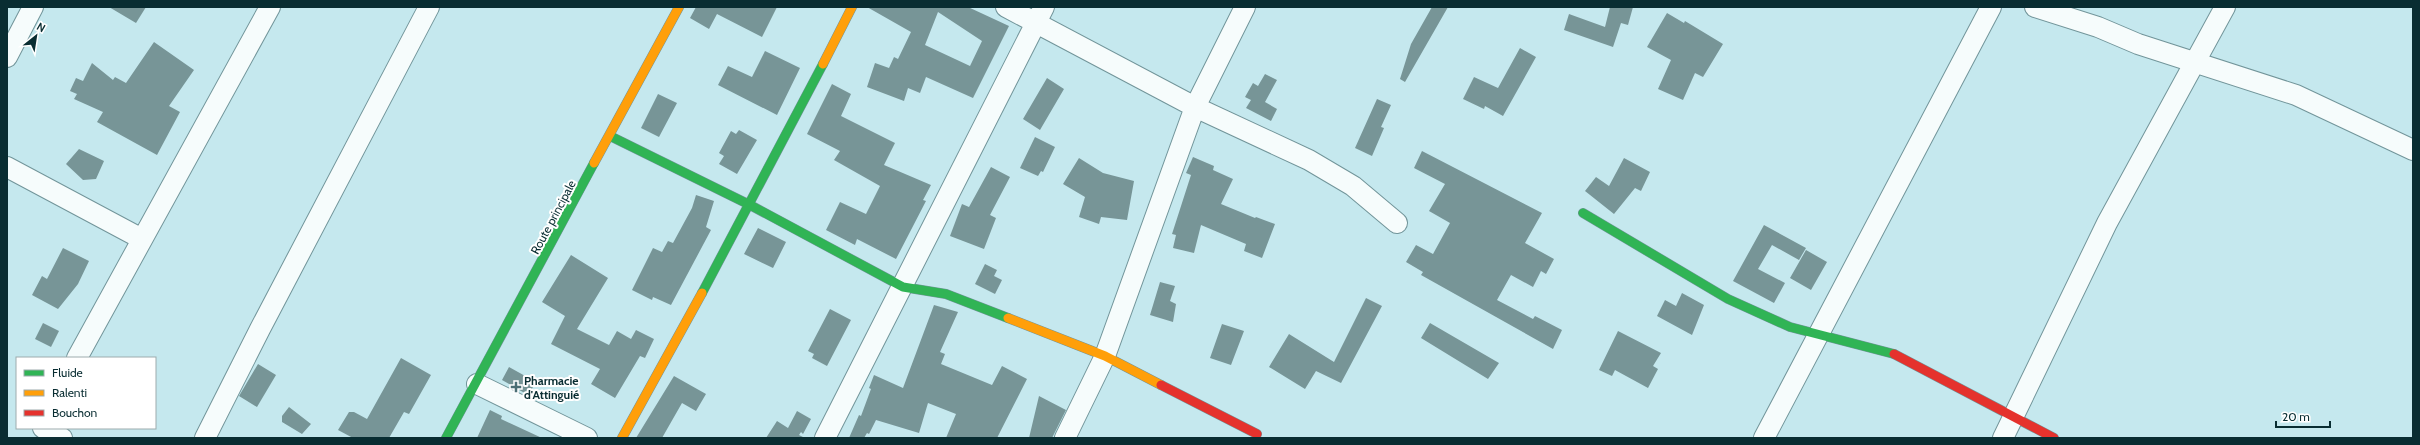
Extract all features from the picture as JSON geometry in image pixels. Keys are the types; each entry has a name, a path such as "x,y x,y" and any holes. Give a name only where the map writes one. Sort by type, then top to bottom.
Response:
{"street":[{"path":"7,57 33,7"},
{"path":"78,357 270,7"},
{"path":"205,438 299,252 429,7"},
{"name":"Route principale","path":"446,438 477,384 679,7"},
{"path":"622,438 750,205 852,7"},
{"path":"1006,7 1040,15 1195,107 1309,160 1353,186 1397,223"},
{"path":"1065,438 1105,356 1195,107 1245,7"},
{"path":"1764,438 1991,7"},
{"path":"2035,7 2098,27 2138,44 2196,61 2296,95 2413,150"},
{"path":"2003,438 2107,223 2225,7"},
{"path":"825,438 1040,15"},
{"path":"610,136 750,205 903,287 946,294 1105,356 1257,434"},
{"path":"7,167 142,239"},
{"path":"1583,213 1728,299 1790,327 1891,352 2054,438"},
{"path":"477,384 587,438"},
{"path":"33,438 38,429"},
{"path":"45,429 62,438"}],"building":[{"path":"109,7 146,7 136,23"},
{"path":"696,7 777,7 762,37 717,14 709,29 690,18"},
{"path":"867,7 968,7 1009,26 973,98 926,77 920,93 908,88 904,101 867,87 875,63 889,68 894,57 898,59 911,32","holes":["938,12 982,41 970,66 925,45"]},
{"path":"1432,7 1448,7 1405,82 1400,79 1411,44"},
{"path":"1610,7 1633,7 1628,25 1621,23 1613,47 1564,30 1569,14 1605,27"},
{"path":"1667,13 1684,23 1685,21 1723,44 1703,77 1695,73 1683,100 1658,89 1671,60 1647,47"},
{"path":"154,42 194,70 169,106 180,112 157,155 97,122 103,112 74,99 77,94 70,91 76,78 83,81 92,63 113,80 115,77 126,83"},
{"path":"1520,48 1536,57 1503,116 1485,106 1484,109 1463,99 1474,77 1498,88"},
{"path":"765,51 800,68 777,115 718,85 728,66 752,77"},
{"path":"1265,74 1277,80 1265,102 1277,109 1271,121 1246,108 1251,100 1245,97 1253,83 1258,86"},
{"path":"1047,78 1064,89 1040,130 1023,119"},
{"path":"832,84 851,94 841,116 895,143 884,165 931,185 923,200 926,201 896,259 857,239 855,245 826,230 840,202 866,214 880,186 834,160 840,151 807,134"},
{"path":"658,94 677,103 659,137 641,128"},
{"path":"1377,99 1391,105 1381,127 1384,128 1372,156 1355,148"},
{"path":"739,130 757,140 737,174 719,164 724,156 719,153 731,131 736,134"},
{"path":"1035,137 1055,147 1043,172 1041,171 1038,176 1020,168"},
{"path":"79,149 104,161 96,179 83,180 66,164"},
{"path":"1422,151 1542,213 1525,243 1554,259 1546,274 1541,271 1533,287 1511,275 1497,300 1533,319 1535,316 1562,330 1553,349 1421,275 1423,272 1406,262 1416,245 1433,254 1450,223 1429,211 1445,184 1414,168"},
{"path":"1193,157 1214,166 1213,170 1233,179 1221,204 1255,218 1256,217 1275,224 1262,258 1244,251 1246,244 1201,225 1194,253 1173,248 1176,235 1172,234 1191,175 1186,173"},
{"path":"1079,158 1103,173 1134,181 1127,220 1101,217 1099,224 1079,217 1085,197 1063,184"},
{"path":"1624,158 1650,172 1641,191 1635,188 1614,214 1585,191 1596,177 1609,186"},
{"path":"991,167 1010,177 990,215 996,218 984,249 950,236 962,204 969,207"},
{"path":"696,195 714,201 706,227 711,230 671,305 653,297 652,300 632,290 653,248 662,252 668,241 673,243 692,208"},
{"path":"1764,225 1806,248 1799,260 1772,245 1758,269 1785,283 1774,303 1733,281"},
{"path":"758,228 786,242 773,268 744,254"},
{"path":"63,248 89,261 78,284 58,309 32,295 42,276 47,279"},
{"path":"1806,250 1827,262 1811,290 1790,278"},
{"path":"571,255 608,278 577,329 609,345 617,331 631,339 636,330 654,339 645,358 640,356 615,398 591,384 600,369 551,344 565,316 542,302"},
{"path":"985,264 997,270 994,276 1002,280 995,294 975,284"},
{"path":"1160,282 1175,286 1170,301 1176,304 1173,322 1150,315"},
{"path":"1682,293 1704,305 1692,335 1657,316 1665,300 1676,306"},
{"path":"1366,298 1382,306 1341,383 1316,371 1305,389 1269,367 1289,334 1334,362"},
{"path":"934,305 958,312 940,352 945,354 941,364 992,385 1002,366 1027,379 997,438 946,438 956,414 928,403 919,433 876,420 869,434 867,433 864,438 849,438 859,415 861,416 871,389 869,388 874,375 903,388"},
{"path":"830,309 851,320 827,366 812,358 814,354 808,351"},
{"path":"43,323 59,331 51,347 35,339"},
{"path":"1430,323 1499,363 1488,379 1421,338"},
{"path":"1222,324 1244,331 1231,365 1210,358"},
{"path":"1618,331 1661,353 1653,366 1658,369 1648,388 1615,370 1612,376 1599,370"},
{"path":"401,358 431,375 409,414 404,412 389,438 353,438 338,430 349,412 354,412 367,419"},
{"path":"258,364 276,375 257,407 239,396"},
{"path":"509,367 536,382 528,395 502,380"},
{"path":"674,376 706,394 696,411 682,403 662,438 636,438"},
{"path":"1039,396 1066,410 1052,438 1029,438"},
{"path":"289,407 311,424 302,434 282,422 282,416"},
{"path":"490,410 502,416 501,419 542,438 477,438"},
{"path":"797,411 811,419 803,434 801,432 799,435 805,438 766,438 777,421 788,428"}],"traffic: fast":[{"path":"702,293 823,64"},
{"path":"610,136 750,205 903,287 946,294 1008,318"},
{"path":"446,438 594,163"},
{"path":"1583,213 1728,299 1790,327 1894,354"}],"traffic: slow":[{"path":"594,163 679,7"},
{"path":"823,64 852,7"},
{"path":"622,438 702,293"},
{"path":"1008,318 1105,356 1161,385"}],"traffic: jam":[{"path":"1894,354 2054,438"},
{"path":"1161,385 1257,434"}],"place":[{"name":"Pharmacie d'Attinguié","path":"516,387"}]}
